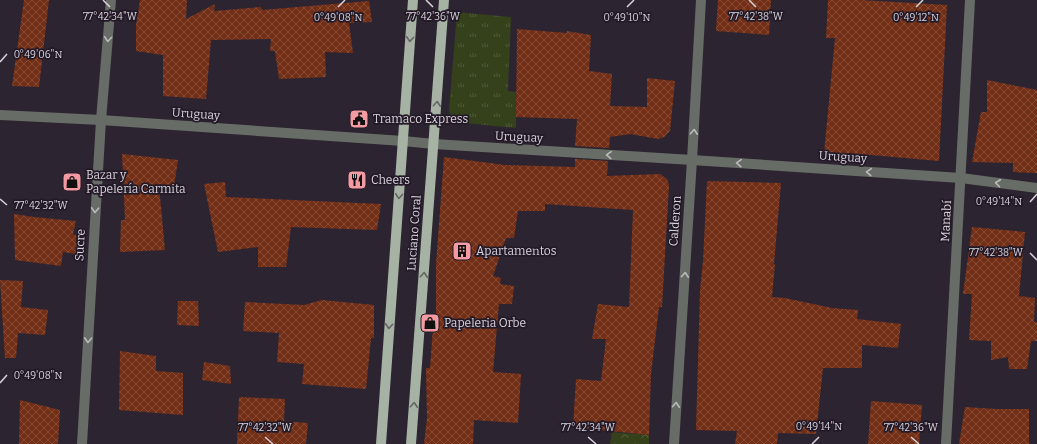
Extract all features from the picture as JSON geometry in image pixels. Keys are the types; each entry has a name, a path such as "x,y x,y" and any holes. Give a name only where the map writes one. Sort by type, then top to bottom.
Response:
{"main road":[{"name":"Luciano Coral","path":"381,444 413,0"},
{"name":"Luciano Coral","path":"411,444 444,0"}],"street":[{"name":"Sucre","path":"82,444 101,120 111,0"},
{"name":"Calderon","path":"674,444 701,0"},
{"name":"Manabí","path":"946,444 970,0"},
{"name":"Uruguay","path":"0,115 101,120 434,144 961,178 1037,188"}],"green space":[{"path":"457,12 511,17 508,91 516,92 516,128 455,122 451,118 449,110"},
{"path":"612,432 649,435 649,444 610,444"}],"building":[{"path":"24,0 49,0 39,87 12,86"},
{"path":"140,0 187,0 186,19 215,4 214,11 261,7 262,10 369,1 372,22 349,23 353,53 325,52 326,77 279,79 275,51 270,51 271,39 211,40 206,99 163,96 163,55 136,51 136,25"},
{"path":"718,0 771,0 769,35 716,31"},
{"path":"828,0 860,0 947,5 939,161 848,153 848,155 824,153 835,38 826,38"},
{"path":"517,29 567,33 567,31 591,35 589,71 612,74 610,106 647,107 647,78 675,81 670,131 664,137 658,139 630,134 610,137 609,148 575,146 577,119 516,117"},
{"path":"987,80 1037,90 1037,173 1013,172 1013,163 972,162 981,112 987,112"},
{"path":"122,154 178,160 174,186 159,186 165,250 120,252 121,220 125,220"},
{"path":"444,157 505,165 575,167 575,159 608,161 607,176 660,174 667,179 669,185 662,307 659,307 651,374 649,435 573,427 576,379 601,381 606,339 592,339 598,304 629,307 633,210 545,204 545,211 518,211 514,238 506,238 493,276 501,278 500,284 514,286 512,304 499,304 493,372 521,374 518,423 474,420 473,444 424,444 427,418 426,368 430,368 434,314 436,314 436,264"},
{"path":"707,181 781,183 772,297 785,298 832,308 858,310 857,319 901,324 898,348 862,345 862,368 823,368 816,434 778,433 777,444 735,444 737,431 696,430 700,290"},
{"path":"225,182 226,197 381,204 377,230 291,227 286,267 258,267 258,247 218,252 204,184"},
{"path":"14,214 76,221 73,234 81,238 76,254 63,252 61,266 15,260"},
{"path":"972,227 1025,232 1019,296 1035,298 1034,322 1037,322 1037,341 1031,341 1027,369 1009,369 1008,357 991,360 991,341 969,340 972,294 963,294"},
{"path":"0,280 23,281 21,307 48,310 45,335 18,333 16,358 5,358"},
{"path":"322,300 374,305 374,338 371,338 366,389 302,384 304,364 277,362 279,333 243,331 245,302 304,305"},
{"path":"178,301 198,301 199,326 177,325"},
{"path":"120,351 156,356 156,371 183,373 183,415 119,410"},
{"path":"204,362 230,366 231,384 202,380"},
{"path":"239,397 285,399 284,421 308,423 306,444 237,444"},
{"path":"20,400 60,410 58,444 19,444"},
{"path":"871,401 922,405 919,444 868,444"},
{"path":"965,407 1029,409 1029,444 959,444"}],"place":[{"name":"Tramaco Express","path":"359,119"},
{"name":"Cheers","path":"357,180"},
{"name":"Bazar y Papelería Carmita","path":"72,182"},
{"name":"Apartamentos","path":"462,251"},
{"name":"Papeleria Orbe","path":"430,323"}]}
